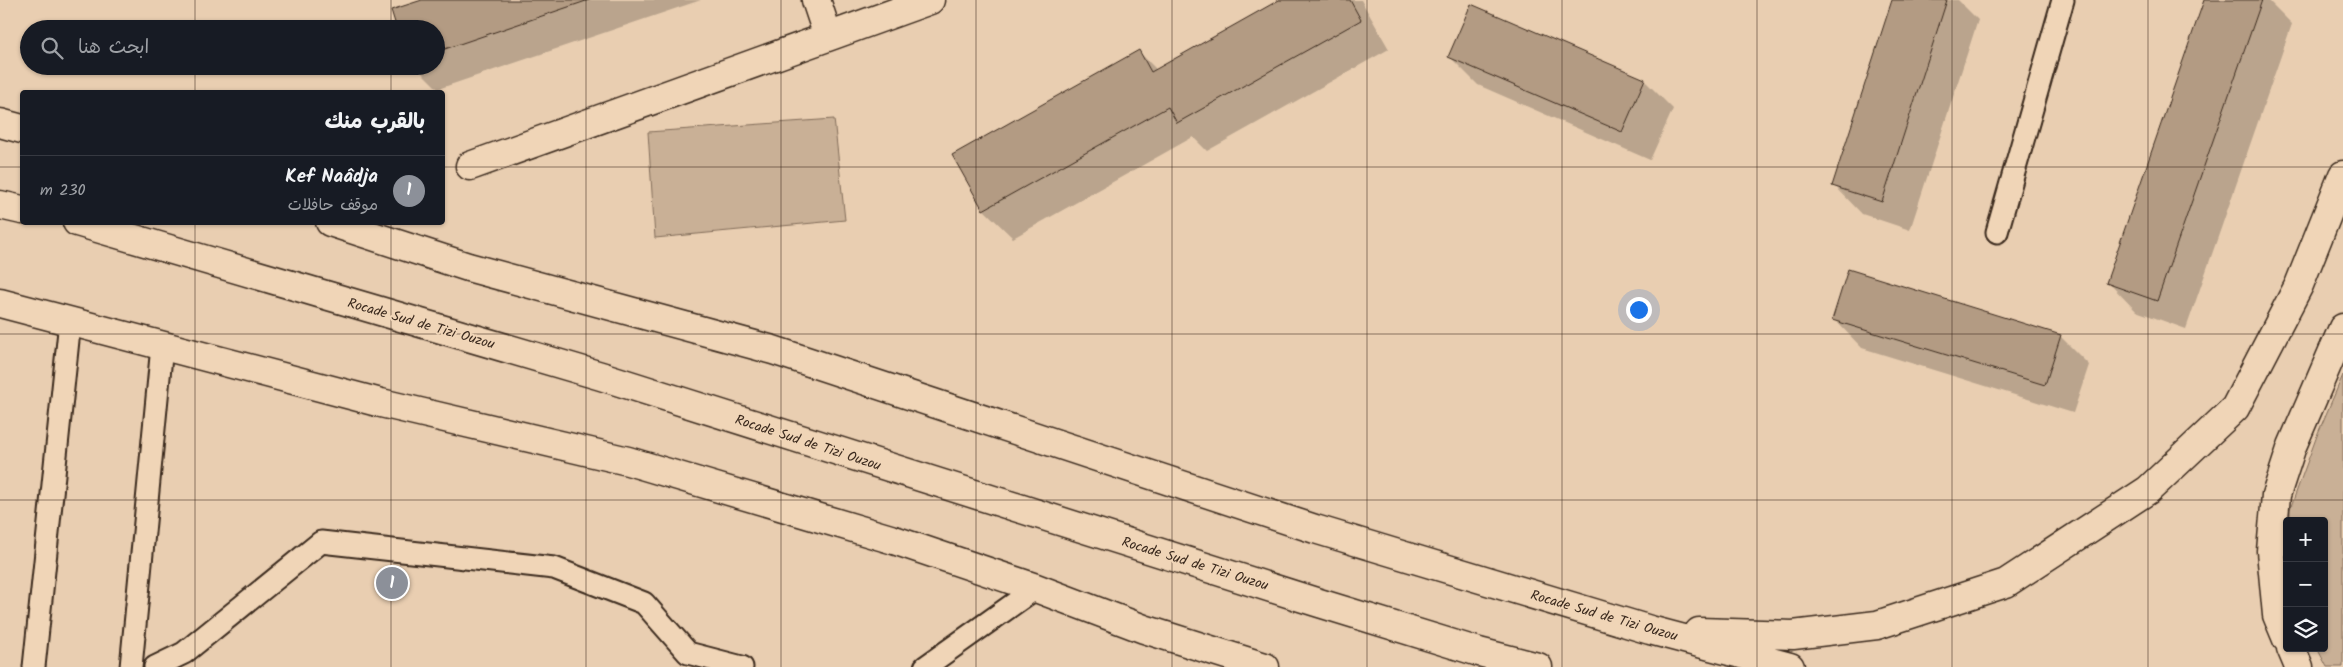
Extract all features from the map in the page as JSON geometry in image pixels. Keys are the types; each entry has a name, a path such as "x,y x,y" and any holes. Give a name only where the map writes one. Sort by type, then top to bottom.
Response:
{"main road":[{"path":"816,0 828,36"},
{"path":"470,166 930,0"},
{"path":"0,123 20,128"},
{"path":"1650,630 1793,635 1876,624 2006,584 2148,490 2235,408 2299,285 2343,175"},
{"path":"0,205 20,210"},
{"name":"Rocade Sud de Tizi Ouzou","path":"87,225 601,376 1316,602 1479,652 1538,667"},
{"name":"Rocade Sud de Tizi Ouzou","path":"339,225 468,267 773,350 1315,529 1650,630 1790,667"},
{"path":"0,303 381,403 628,462 894,540 1036,588 1144,629 1265,667"},
{"path":"2283,629 2277,615 2271,552 2276,495 2292,446 2343,328"},
{"path":"2293,652 2299,667"}],"lane":[{"path":"1997,232 2063,0"},
{"path":"34,667 70,321"},
{"path":"132,667 162,346"},
{"path":"155,667 184,654 321,542 554,568 644,603 688,654 742,667"},
{"path":"927,667 1036,588"}],"shaded area":[{"path":"834,119 845,220 655,238 648,132"},
{"path":"2343,375 2343,667 2327,667 2319,652 2328,652 2328,517 2290,517 2290,509 2318,433"}],"building":[{"path":"422,0 589,0 445,49 445,20 394,20 391,10"},
{"path":"1279,0 1350,0 1361,20 1177,123 1168,107 983,210 952,155 1139,50 1151,72"},
{"path":"1892,0 1947,0 1882,202 1832,186"},
{"path":"2204,0 2262,0 2157,301 2106,283"},
{"path":"1471,4 1645,79 1622,132 1448,57"},
{"path":"1848,269 2061,335 2045,385 1832,320"}],"place":[{"name":"Kef Naâdja","path":"392,583"}]}
